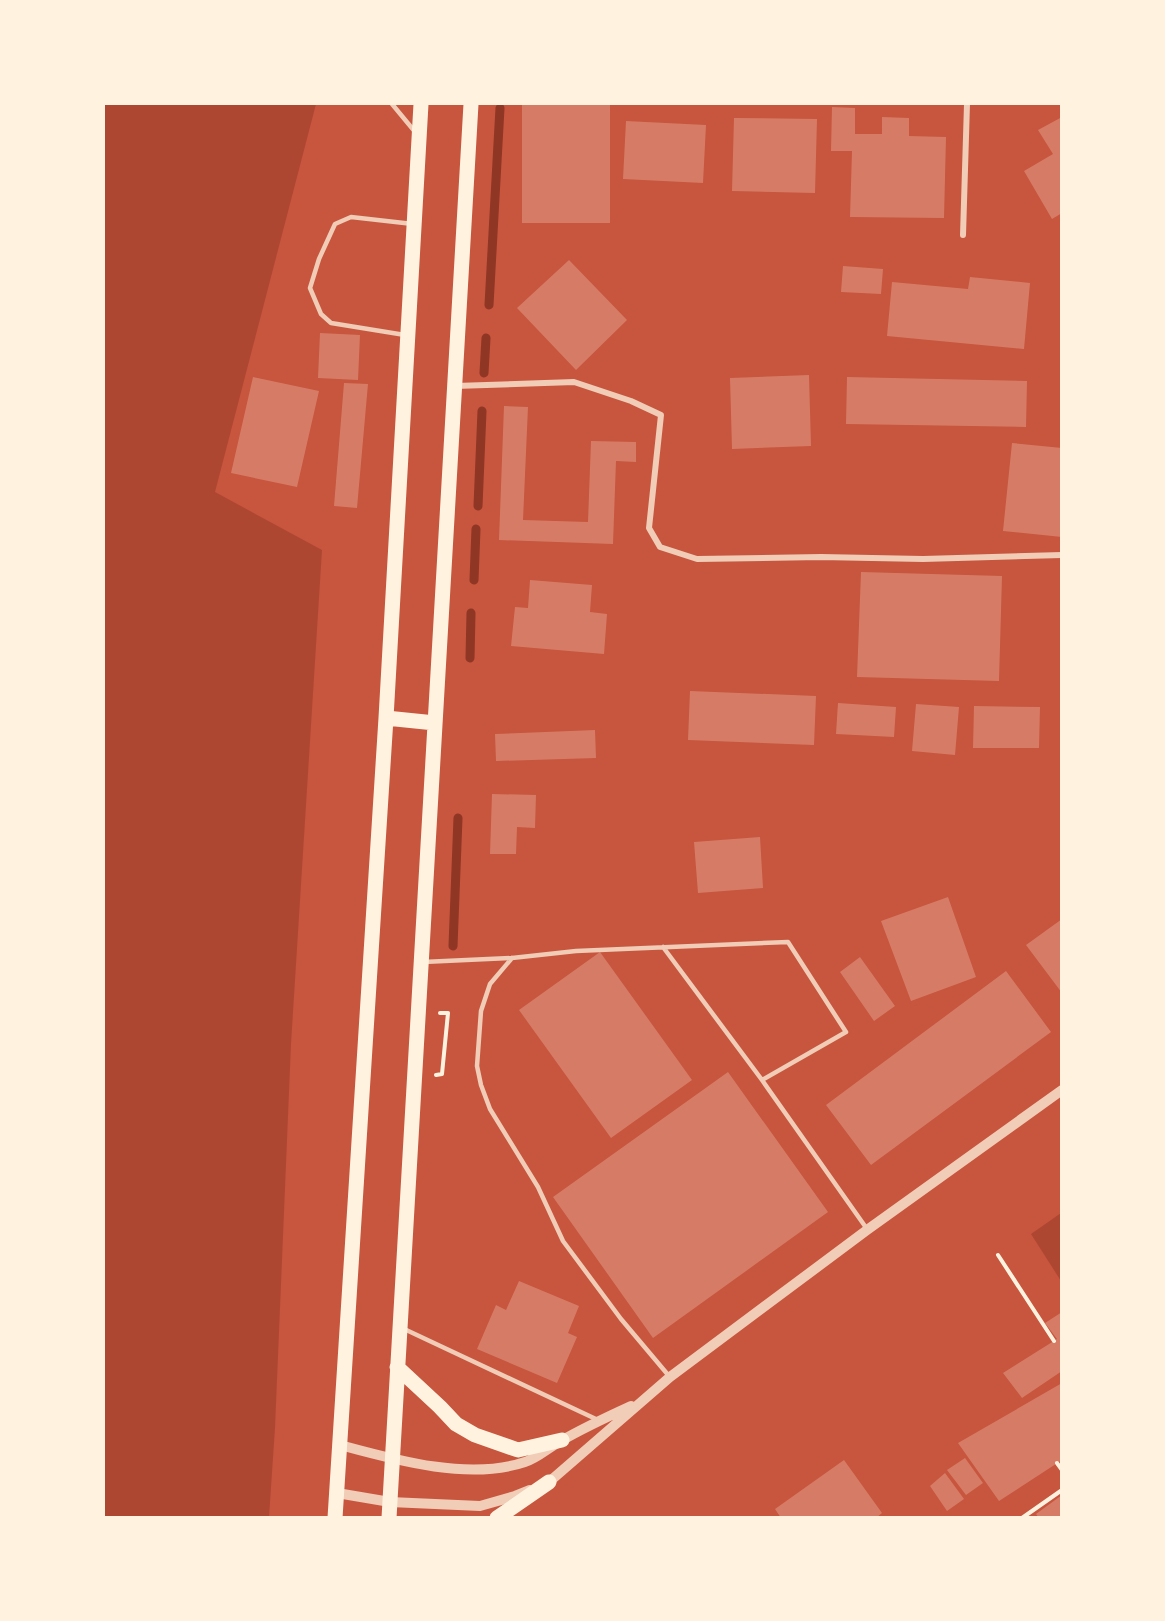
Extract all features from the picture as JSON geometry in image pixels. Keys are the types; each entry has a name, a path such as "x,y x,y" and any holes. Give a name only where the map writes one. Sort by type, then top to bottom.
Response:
{"main road":[{"path":"335,1518 386,718 421,104"},
{"path":"389,1518 471,104"},
{"path":"386,718 435,723"},
{"path":"397,1367 456,1424 475,1435 518,1450 562,1440"},
{"path":"497,1518 549,1482"}],"street":[{"path":"963,235 967,104"},
{"path":"454,386 574,382 631,401 661,415 649,528 660,547 697,559 821,557 923,559 1062,555"},
{"path":"337,1493 390,1502 480,1506 515,1496 549,1482 670,1377 867,1230 1062,1090"},
{"path":"340,1445 392,1460 447,1468 499,1467 527,1461 562,1440 645,1400"}],"lane":[{"path":"392,104 419,137"},
{"path":"408,335 331,322 321,314 310,288 319,260 335,224 351,217 414,224"},
{"path":"421,962 512,958 576,951 788,942 846,1032 762,1080"},
{"path":"663,947 762,1080 867,1230"},
{"path":"512,958 490,984 482,1011 477,1066 490,1110 538,1187 563,1241 621,1319 670,1377"},
{"path":"400,1327 600,1421"}],"path":[{"path":"442,1074 448,1013"},
{"path":"998,1255 1054,1341"},
{"path":"1057,1463 1062,1470"},
{"path":"1022,1518 1062,1490"}],"shaded area":[{"path":"104,104 316,104 215,492 322,550 291,1044 275,1428 269,1517 104,1517"},
{"path":"1061,1213 1062,1280 1061,1281 1031,1234"}],"building":[{"path":"610,104 610,223 522,223 522,105"},
{"path":"832,107 855,108 855,134 882,134 882,117 909,118 909,136 946,137 944,218 850,217 852,151 831,151"},
{"path":"1062,117 1062,213 1052,219 1024,171 1053,154 1038,130"},
{"path":"734,118 817,119 815,193 732,191"},
{"path":"626,121 706,125 703,183 623,179"},
{"path":"569,260 627,320 576,370 517,308"},
{"path":"843,266 883,269 881,294 841,292"},
{"path":"970,277 1030,283 1024,349 887,336 892,282 968,289"},
{"path":"320,333 360,335 358,380 318,378"},
{"path":"809,375 811,446 732,449 730,378"},
{"path":"253,377 319,391 297,487 231,473"},
{"path":"847,377 1027,381 1026,427 846,424"},
{"path":"344,383 368,384 357,508 334,506"},
{"path":"504,406 528,407 523,520 588,522 591,441 636,442 636,462 616,461 613,544 499,540"},
{"path":"1012,443 1062,448 1062,537 1003,531"},
{"path":"861,572 1002,576 999,681 857,677"},
{"path":"530,580 592,585 590,612 607,614 604,654 511,646 515,607 528,608"},
{"path":"690,691 816,696 814,745 688,740"},
{"path":"838,703 896,707 894,737 836,734"},
{"path":"916,704 959,707 955,755 912,751"},
{"path":"974,706 1040,707 1039,748 973,748"},
{"path":"595,730 596,758 496,761 495,734"},
{"path":"492,794 536,795 535,828 517,827 516,854 490,854"},
{"path":"760,837 763,888 698,893 694,842"},
{"path":"948,897 976,977 911,1001 881,921"},
{"path":"1062,919 1062,993 1026,945"},
{"path":"600,952 692,1080 611,1138 519,1010"},
{"path":"860,957 895,1006 874,1021 840,972"},
{"path":"1006,971 1051,1032 871,1165 826,1105"},
{"path":"728,1072 828,1212 653,1338 553,1197"},
{"path":"519,1281 579,1306 568,1333 577,1337 557,1383 477,1349 496,1305 506,1310"},
{"path":"1062,1312 1062,1371 1022,1398 1003,1373 1057,1339 1045,1323"},
{"path":"1062,1383 1062,1460 999,1501 958,1443"},
{"path":"965,1458 983,1483 966,1495 947,1470"},
{"path":"844,1460 882,1513 876,1518 781,1518 775,1509"},
{"path":"945,1473 964,1499 947,1511 930,1486"},
{"path":"1062,1495 1062,1518 1039,1518 1036,1514"}],"waterway":[{"path":"489,305 500,108"},
{"path":"484,373 486,338"},
{"path":"478,506 482,411"},
{"path":"474,580 476,529"},
{"path":"470,658 471,613"},
{"path":"453,946 458,818"}]}
